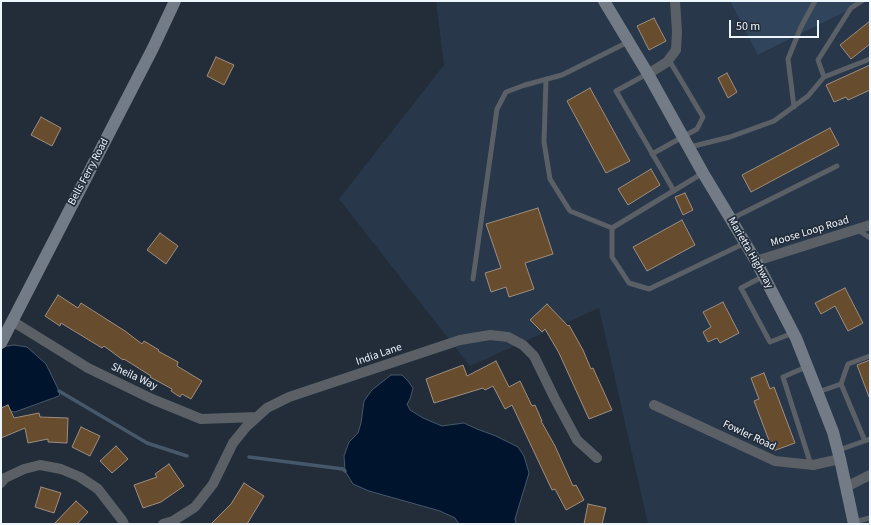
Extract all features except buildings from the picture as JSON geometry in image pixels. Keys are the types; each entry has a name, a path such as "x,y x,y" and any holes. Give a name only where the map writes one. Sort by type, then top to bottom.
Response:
{"main road":[{"name":"Bells Ferry Road","path":"1,343 175,1"},
{"name":"Marietta Highway","path":"604,1 648,74 703,173 756,261 793,332 833,432 853,523"}],"street":[{"path":"648,74 668,62 676,50 677,32 675,1"},
{"name":"Moose Loop Road","path":"756,261 870,226"},
{"name":"Sheila Way","path":"12,321 88,368 152,399 201,419 257,417"},
{"name":"India Lane","path":"163,524 173,521 195,507 213,484 233,443 246,427 267,408 289,397 460,340 490,335 508,337 523,345 534,356 577,440 597,458"},
{"name":"Fowler Road","path":"654,405 775,461 811,465 839,455"},
{"path":"1,483 5,478 24,469 40,465 60,469 80,477 98,489 124,524"},
{"path":"846,487 870,475"}],"lane":[{"path":"794,106 788,59 801,27 815,1"},
{"path":"824,77 818,60 851,8 862,1"},
{"path":"473,279 496,109 506,92 562,74 628,42"},
{"path":"652,154 686,142 730,137 774,121 808,96 824,77 870,59"},
{"path":"669,60 703,117 697,129 686,142"},
{"path":"648,74 616,91 674,191"},
{"path":"546,79 544,142 550,179 570,211 612,228"},
{"path":"730,219 837,166"},
{"path":"612,228 703,173"},
{"path":"612,228 612,257 629,283 649,288 745,243"},
{"path":"858,230 870,238"},
{"path":"764,276 741,288 770,342 793,332"},
{"path":"839,455 867,440 841,384 848,364 870,356"},
{"path":"807,366 783,377 811,465"},
{"path":"818,392 841,384"},
{"path":"853,523 870,518"}],"shaded area":[{"path":"436,1 730,1 759,55 867,1 870,1 870,524 648,524 599,308 470,366 339,199 444,65"},
{"path":"730,1 867,1 758,55"},
{"path":"14,345 27,347 46,364 60,393 59,396 15,412 1,408 1,347"},
{"path":"391,375 402,375 408,381 413,388 407,404 410,410 423,418 442,426 464,423 518,447 524,456 529,473 515,519 516,524 459,524 455,518 440,511 369,491 353,484 345,471 344,456 349,442 358,433 364,401 372,390"}],"waterway":[{"path":"59,391 147,443 187,456"},
{"path":"249,457 343,469 345,471"}]}
